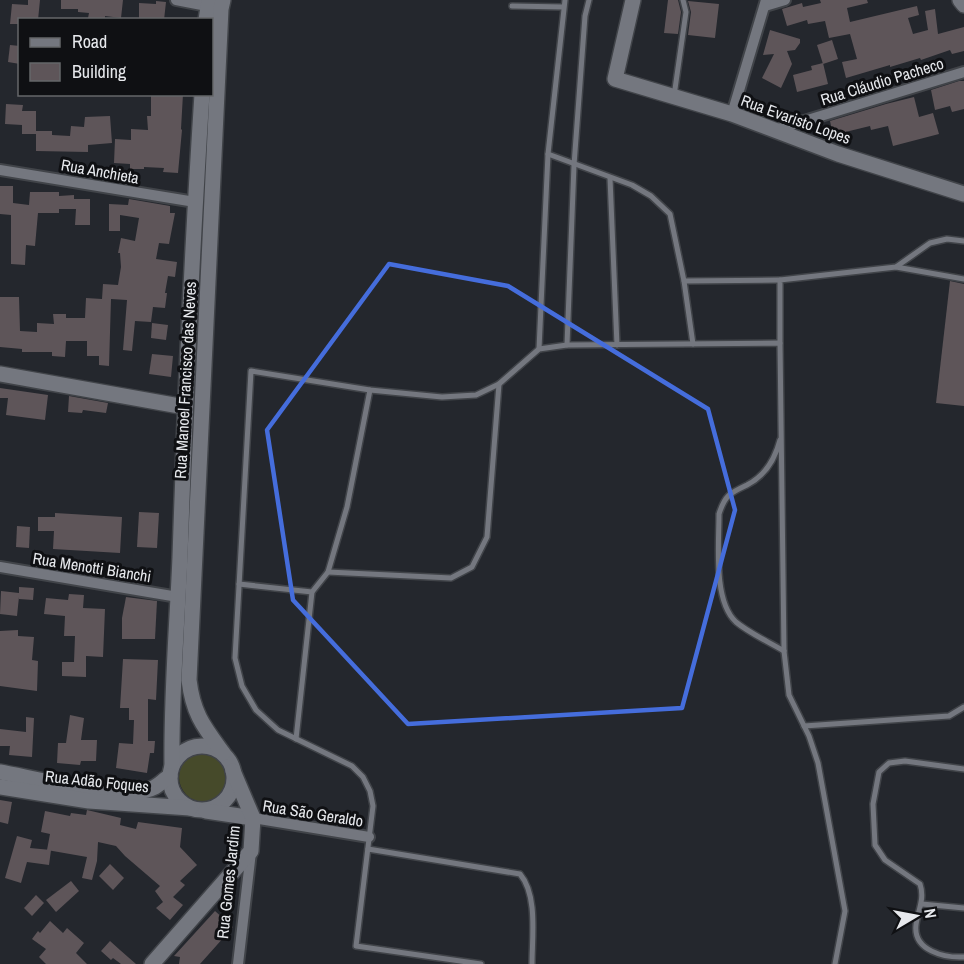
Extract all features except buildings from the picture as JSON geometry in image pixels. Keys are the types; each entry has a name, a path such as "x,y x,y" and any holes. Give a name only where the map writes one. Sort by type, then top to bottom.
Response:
{"main road":[{"name":"Rua Manoel Francisco das Neves","path":"223,0 189,680 192,701 202,725 223,753"},
{"name":"Rua Evaristo Lopes","path":"633,0 615,79 732,114 838,154 964,194"},
{"path":"960,0 964,5"},
{"name":"Rua Manoel Francisco das Neves","path":"171,771 185,407 201,96"},
{"path":"0,374 185,407"},
{"path":"194,747 214,748 223,753 230,761 234,771 235,782 227,799 210,810 195,809 181,803 174,795 171,786 171,771 177,757 194,747"},
{"name":"Rua Adão Foques","path":"0,772 102,791 134,793 154,788 171,771"},
{"name":"Rua Gomes Jardim","path":"234,771 253,818 251,851"},
{"name":"Rua Adão Foques","path":"0,787 89,801 195,809 253,818"},
{"path":"152,964 251,851"}],"street":[{"path":"176,0 207,8"},
{"path":"732,114 766,3 785,0"},
{"name":"Rua Cláudio Pacheco","path":"775,130 964,72"},
{"name":"Rua Anchieta","path":"0,170 195,202"},
{"name":"Rua Menotti Bianchi","path":"0,567 178,597"},
{"name":"Rua São Geraldo","path":"253,818 369,837"},
{"name":"Rua Gomes Jardim","path":"238,964 251,851"}],"lane":[{"path":"539,349 548,154 565,0"},
{"path":"567,345 574,165 585,16 589,0"},
{"path":"673,97 686,12 683,0"},
{"path":"512,6 564,7"},
{"path":"548,154 632,185 651,196 670,214 684,281 693,344"},
{"path":"610,178 617,345"},
{"path":"896,267 930,243 947,239 964,241"},
{"path":"684,281 780,280 896,267 964,279"},
{"path":"780,280 784,651 789,695 809,736 818,763 845,911 836,964"},
{"path":"481,964 356,946 373,806 370,791 363,777 352,766 278,730 256,710 242,686 235,658 251,371 370,390 442,397 476,395 499,384 539,349 567,345 780,344"},
{"path":"328,572 451,578 472,567 487,537 499,384"},
{"path":"296,739 312,592 328,572 347,507 370,390"},
{"path":"782,435 776,455 764,472 748,485 728,495 719,514 721,594 726,609 737,622 784,651"},
{"path":"239,584 312,592"},
{"path":"804,726 949,716 964,707"},
{"path":"964,769 905,760 889,763 879,772 873,804 875,845 885,860 920,884 923,894 922,904 915,927 920,941 932,952 950,958 964,957"},
{"path":"368,849 520,874 528,883 531,902 532,964"},
{"path":"922,904 964,908"}],"highlighted area":[{"path":"389,264 508,286 708,409 735,510 682,708 408,724 293,600 267,430"}],"green space":[{"path":"199,752 209,752 222,759 229,772 229,782 222,795 209,802 199,802 190,798 183,791 179,782 179,772 183,763 190,756"}]}
